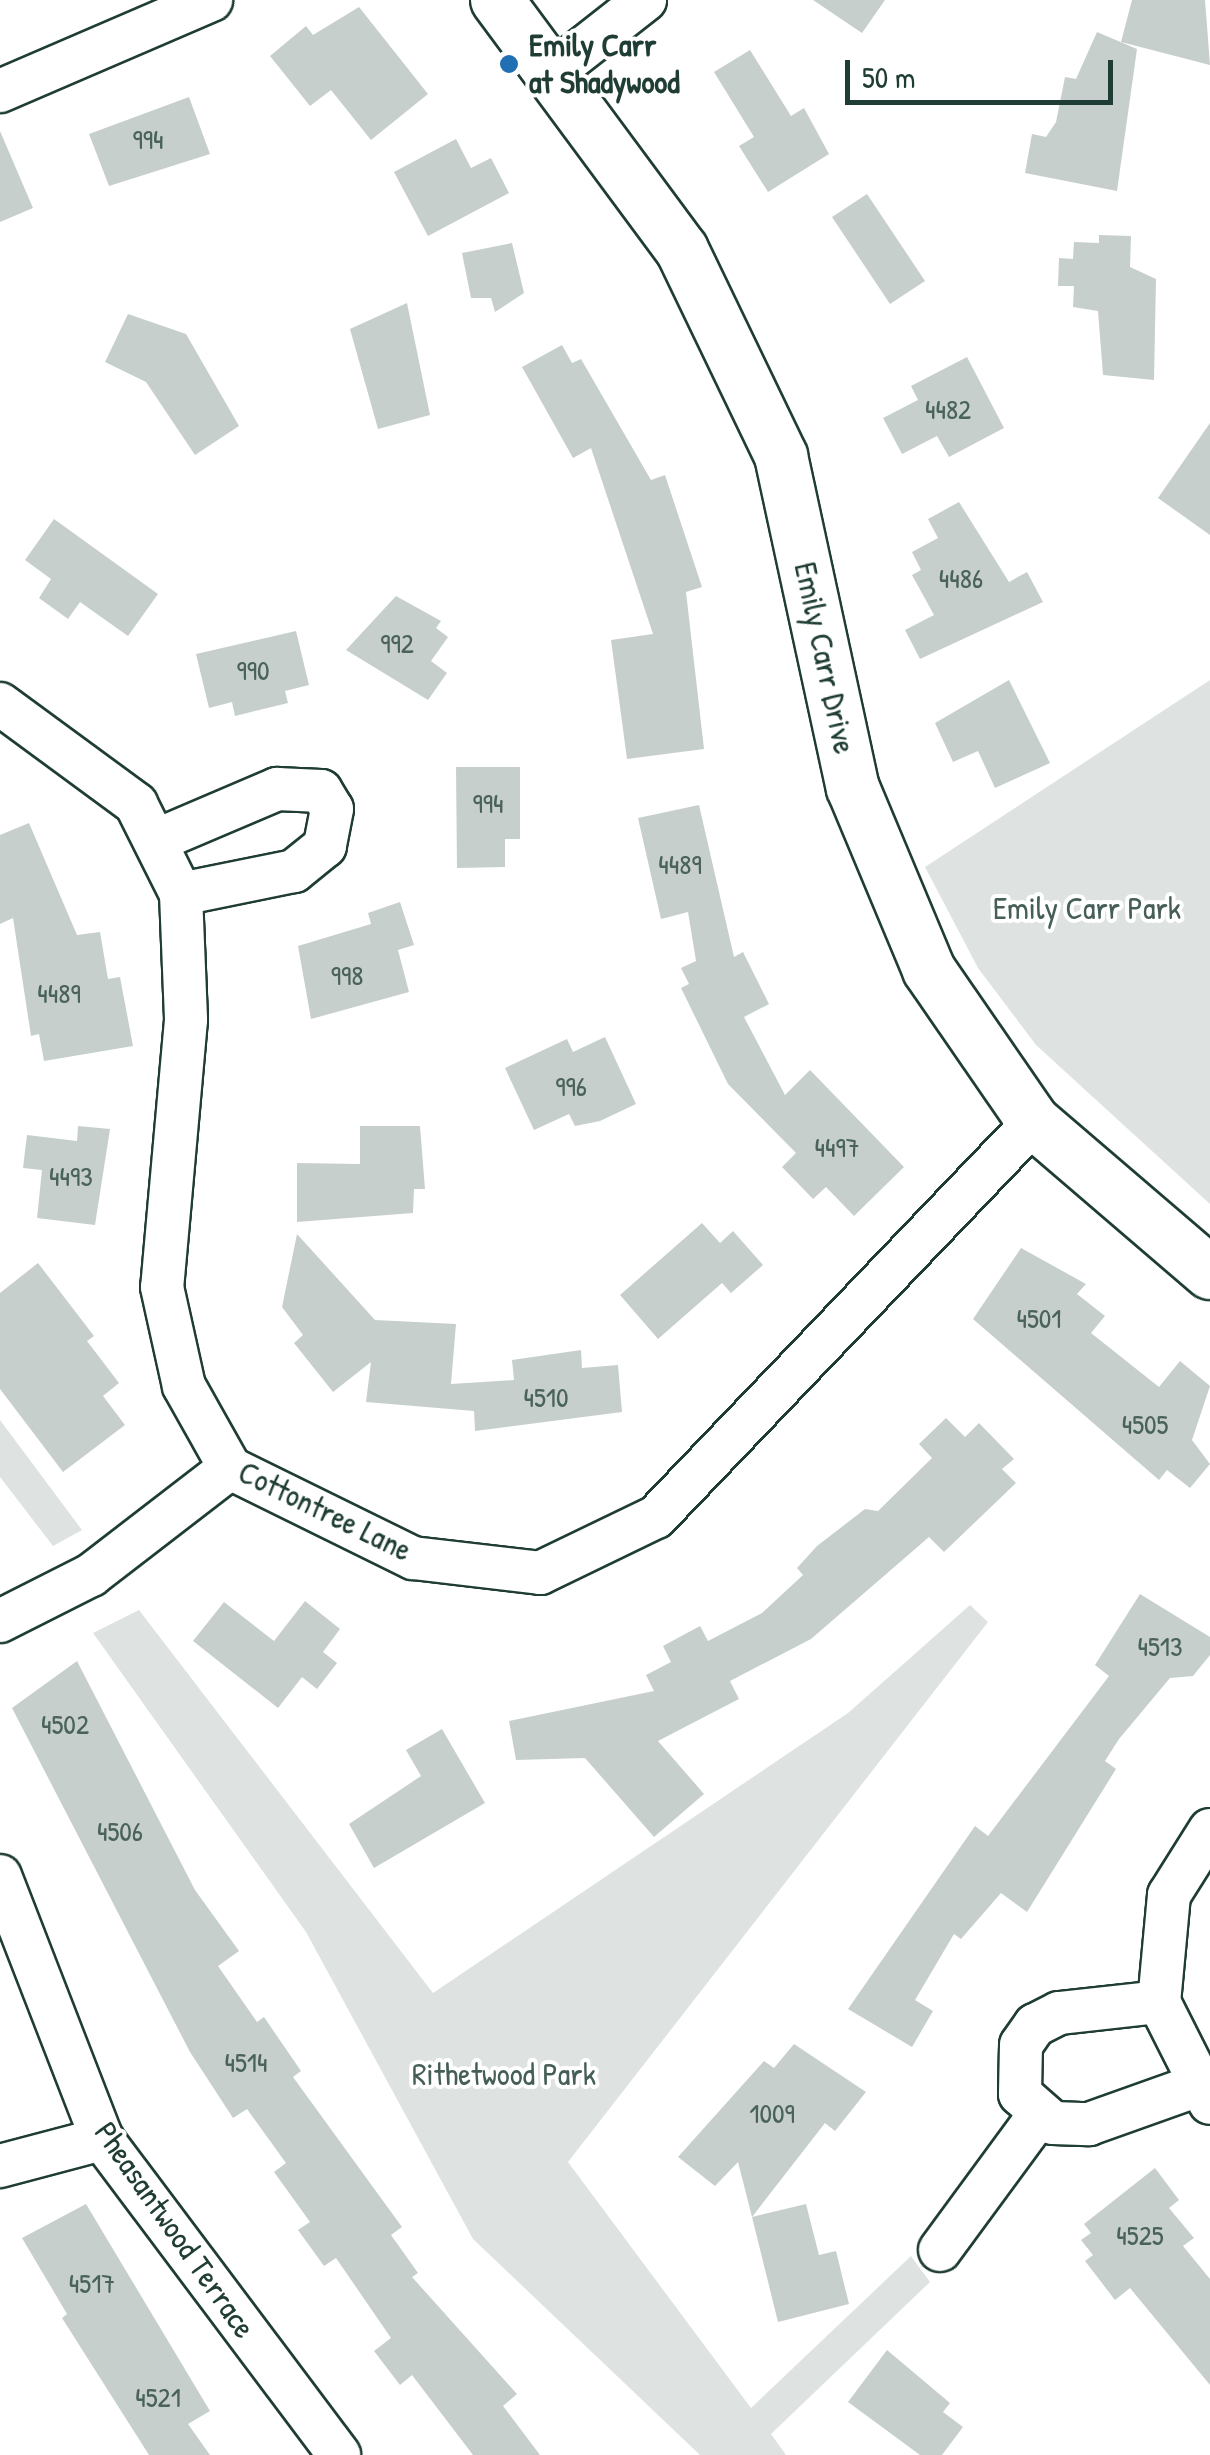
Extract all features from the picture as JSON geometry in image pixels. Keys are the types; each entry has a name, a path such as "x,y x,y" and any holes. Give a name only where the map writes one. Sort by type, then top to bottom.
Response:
{"street":[{"path":"0,91 211,0"},
{"name":"Emily Carr Drive","path":"498,0 557,69 682,250 781,456 853,788 929,970 1034,1122 1210,1273"},
{"path":"557,69 645,0"},
{"name":"Cottontree Lane","path":"0,704 136,804 182,894 186,1020 162,1288 184,1386 230,1468 413,1558 540,1573 656,1516 1034,1122"},
{"path":"155,841 277,789 321,791 332,809 325,846 294,871 182,894"},
{"path":"0,1621 91,1575 230,1468"},
{"path":"1159,2002 1058,2013 1035,2025 1016,2070 1020,2094 1039,2116 1090,2124 1203,2095 1159,2002 1169,1895 1210,1830"},
{"name":"Pheasantwood Terrace","path":"0,1876 102,2139 339,2455"},
{"path":"940,2250 1039,2116"},
{"path":"0,2166 102,2139"}],"green space":[{"name":"Emily Carr Park","path":"1210,680 1210,1204 1036,1045 978,968 925,867"},
{"path":"0,1420 82,1530 53,1546 0,1477"},
{"name":"Rithetwood Park","path":"970,1605 988,1622 568,2162 751,2408 911,2256 930,2282 771,2434 786,2455 700,2455 473,2239 306,1932 93,1633 139,1610 433,1993 848,1713"}],"building":[{"path":"813,0 885,0 862,33"},
{"path":"1132,0 1205,0 1210,65 1121,42"},
{"path":"359,7 428,94 371,140 331,90 310,106 270,56 306,26 313,35"},
{"path":"1097,32 1137,49 1117,191 1025,173 1032,134 1046,137 1056,122 1065,77 1076,79"},
{"path":"750,50 791,116 804,108 829,154 768,192 739,146 754,137 714,72"},
{"path":"189,97 210,154 109,186 89,134"},
{"path":"0,131 33,208 0,222"},
{"path":"456,139 471,168 491,158 509,193 428,236 394,172"},
{"path":"867,194 925,281 890,304 832,217"},
{"path":"1099,235 1131,236 1130,267 1156,279 1154,380 1103,375 1098,311 1073,307 1074,286 1058,286 1059,258 1073,259 1074,242 1099,243"},
{"path":"512,243 524,293 495,312 491,298 471,298 462,253"},
{"path":"407,303 430,415 378,429 350,329"},
{"path":"128,314 186,334 239,426 195,455 146,382 105,362"},
{"path":"562,345 572,363 581,359 651,480 665,475 702,587 686,592 704,749 627,759 611,640 653,634 591,448 573,458 522,367"},
{"path":"967,357 1004,428 949,457 937,436 902,454 883,418 918,400 911,386"},
{"path":"1210,423 1210,535 1158,498"},
{"path":"959,502 1009,582 1027,572 1043,602 920,659 905,630 934,615 912,575 921,570 912,552 938,538 928,519"},
{"path":"54,519 158,594 128,636 80,602 68,619 39,598 51,579 25,560"},
{"path":"396,596 441,621 436,628 448,637 431,661 447,673 428,700 346,650"},
{"path":"296,631 309,685 285,691 288,703 235,716 232,702 209,708 196,654"},
{"path":"1009,680 1050,763 995,788 978,751 953,762 935,723"},
{"path":"456,767 520,767 520,839 505,839 505,867 457,868"},
{"path":"699,805 734,957 743,952 769,1004 744,1017 785,1095 810,1070 904,1167 854,1216 826,1187 813,1199 782,1167 796,1153 728,1084 681,988 689,984 681,968 696,961 688,912 661,919 638,818"},
{"path":"29,823 77,935 100,932 108,979 120,977 133,1046 44,1061 39,1034 31,1036 13,918 0,924 0,835"},
{"path":"400,902 414,945 398,950 409,992 311,1019 298,946 371,924 368,913"},
{"path":"605,1037 636,1104 600,1121 575,1126 569,1114 534,1130 505,1068 567,1039 573,1052"},
{"path":"78,1126 110,1129 95,1225 37,1218 42,1170 23,1168 27,1135 77,1141"},
{"path":"360,1126 420,1126 425,1189 414,1189 413,1213 297,1222 297,1163 360,1164"},
{"path":"702,1223 720,1243 733,1231 763,1265 731,1293 722,1283 658,1339 620,1295"},
{"path":"297,1234 375,1320 456,1324 451,1384 514,1380 512,1360 581,1350 582,1368 618,1365 622,1412 475,1431 474,1411 366,1402 371,1362 333,1392 294,1343 303,1335 282,1307"},
{"path":"1021,1248 1086,1284 1077,1294 1105,1316 1091,1333 1159,1387 1180,1361 1210,1386 1192,1440 1210,1464 1190,1488 1167,1470 1159,1480 973,1319"},
{"path":"38,1263 94,1336 87,1341 119,1383 103,1396 125,1425 63,1472 0,1389 0,1293"},
{"path":"946,1418 965,1437 979,1423 1014,1459 1002,1469 1016,1483 944,1552 929,1537 811,1639 730,1681 739,1699 658,1741 704,1794 654,1837 585,1758 516,1760 509,1721 654,1691 646,1675 671,1662 663,1646 700,1626 708,1641 762,1613 803,1575 797,1568 817,1546 865,1509 878,1511 932,1458 919,1444"},
{"path":"1140,1594 1210,1637 1210,1655 1193,1676 1170,1678 1119,1739 1105,1761 1116,1769 1027,1912 1001,1893 961,1939 954,1934 915,2000 933,2011 912,2047 848,2009 975,1826 988,1836 1109,1676 1095,1665"},
{"path":"305,1601 340,1629 323,1652 337,1663 317,1689 302,1677 278,1708 193,1641 224,1602 274,1641"},
{"path":"77,1661 195,1890 239,1951 218,1966 257,2022 264,2017 301,2071 293,2077 402,2227 391,2235 418,2273 412,2277 517,2394 503,2406 540,2455 473,2455 412,2375 400,2385 374,2351 391,2338 336,2258 324,2266 298,2230 310,2222 274,2172 286,2163 247,2109 233,2118 190,2052 12,1708"},
{"path":"442,1729 485,1803 374,1868 349,1824 421,1776 406,1750"},
{"path":"794,2044 866,2092 835,2131 825,2123 752,2217 738,2162 715,2186 678,2157 764,2061 774,2068"},
{"path":"1155,2168 1179,2200 1169,2208 1194,2238 1183,2246 1210,2279 1210,2385 1130,2288 1115,2300 1085,2261 1093,2255 1081,2240 1091,2233 1084,2224"},
{"path":"86,2204 210,2411 188,2424 210,2455 149,2455 62,2318 67,2314 22,2238"},
{"path":"806,2204 819,2255 836,2251 849,2304 778,2322 752,2217"},
{"path":"887,2350 950,2403 943,2412 963,2427 942,2455 920,2455 848,2402"}],"place":[{"name":"Emily Carr at Shadywood","path":"509,64"}]}
